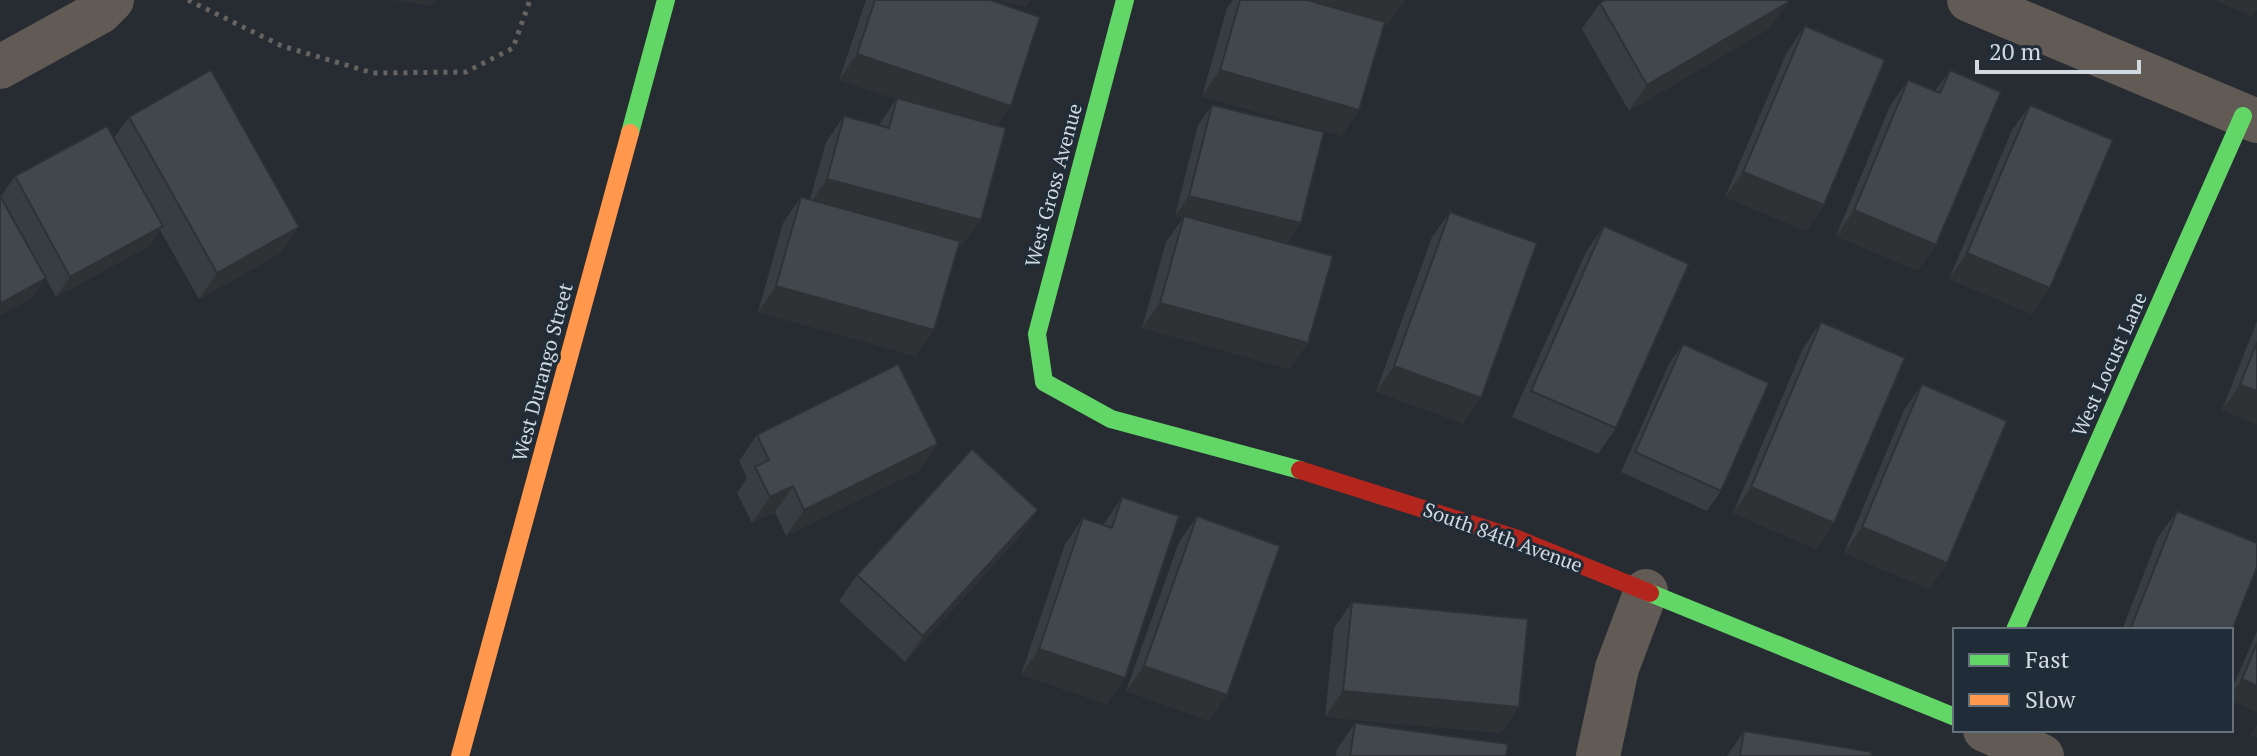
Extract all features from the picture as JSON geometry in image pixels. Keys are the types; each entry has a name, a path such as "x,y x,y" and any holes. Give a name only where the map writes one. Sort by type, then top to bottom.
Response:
{"street":[{"path":"0,67 100,12 112,0"},
{"name":"West Durango Street","path":"460,756 666,0"},
{"name":"West Gross Avenue","path":"1044,382 1037,334 1125,0"},
{"path":"1969,0 2250,118"},
{"name":"West Locust Lane","path":"2016,628 2250,118"},
{"name":"South 84th Avenue","path":"1044,382 1111,419 1315,474 1515,538 1953,716"},
{"path":"1598,756 1617,668 1646,591"},
{"path":"1989,732 2042,756"}],"path":[{"path":"188,0 282,46 373,73 466,72 513,48 530,0"}],"building":[{"path":"875,0 990,0 1040,17 1011,106 857,54"},
{"path":"1240,0 1307,0 1385,22 1359,110 1220,70"},
{"path":"1605,0 1789,2 1647,85 1600,3"},
{"path":"1805,26 1885,60 1824,205 1743,172"},
{"path":"211,70 299,227 217,273 129,117"},
{"path":"1950,70 2001,92 1936,245 1854,210 1908,80 1940,93"},
{"path":"897,98 1006,128 981,220 827,179 844,116 889,128"},
{"path":"1212,105 1324,132 1301,223 1189,196"},
{"path":"2030,105 2113,140 2050,288 1967,253"},
{"path":"107,126 163,226 70,277 15,176"},
{"path":"0,196 46,278 0,304"},
{"path":"801,197 960,241 934,330 776,286"},
{"path":"1450,212 1537,243 1481,398 1394,366"},
{"path":"1184,216 1333,256 1308,343 1160,303"},
{"path":"1604,226 1689,264 1616,428 1531,391"},
{"path":"1821,322 1905,358 1834,523 1751,487"},
{"path":"2257,342 2257,391 2240,385"},
{"path":"1683,344 1769,383 1721,491 1635,452"},
{"path":"898,364 938,444 804,510 793,486 770,497 755,467 769,460 757,435"},
{"path":"1922,384 2007,421 1947,563 1862,527"},
{"path":"972,449 1038,510 923,636 857,575"},
{"path":"1122,497 1179,516 1125,678 1039,649 1083,518 1112,528"},
{"path":"2177,511 2257,543 2257,567 2233,628 2131,628"},
{"path":"1197,516 1280,546 1227,695 1144,666"},
{"path":"1352,602 1528,619 1519,707 1343,691"},
{"path":"2257,643 2257,686 2242,679"},
{"path":"1355,723 1508,744 1506,756 1350,756"},
{"path":"1744,731 1872,752 1871,756 1740,756"}],"traffic: fast":[{"path":"630,133 666,0"},
{"path":"1125,0 1037,334 1044,382 1111,419 1300,470"},
{"path":"2016,628 2243,116"},
{"path":"1650,593 1953,716"}],"traffic: slow":[{"path":"460,756 630,133"}],"traffic: jam":[{"path":"1300,470 1515,538 1650,593"}]}
